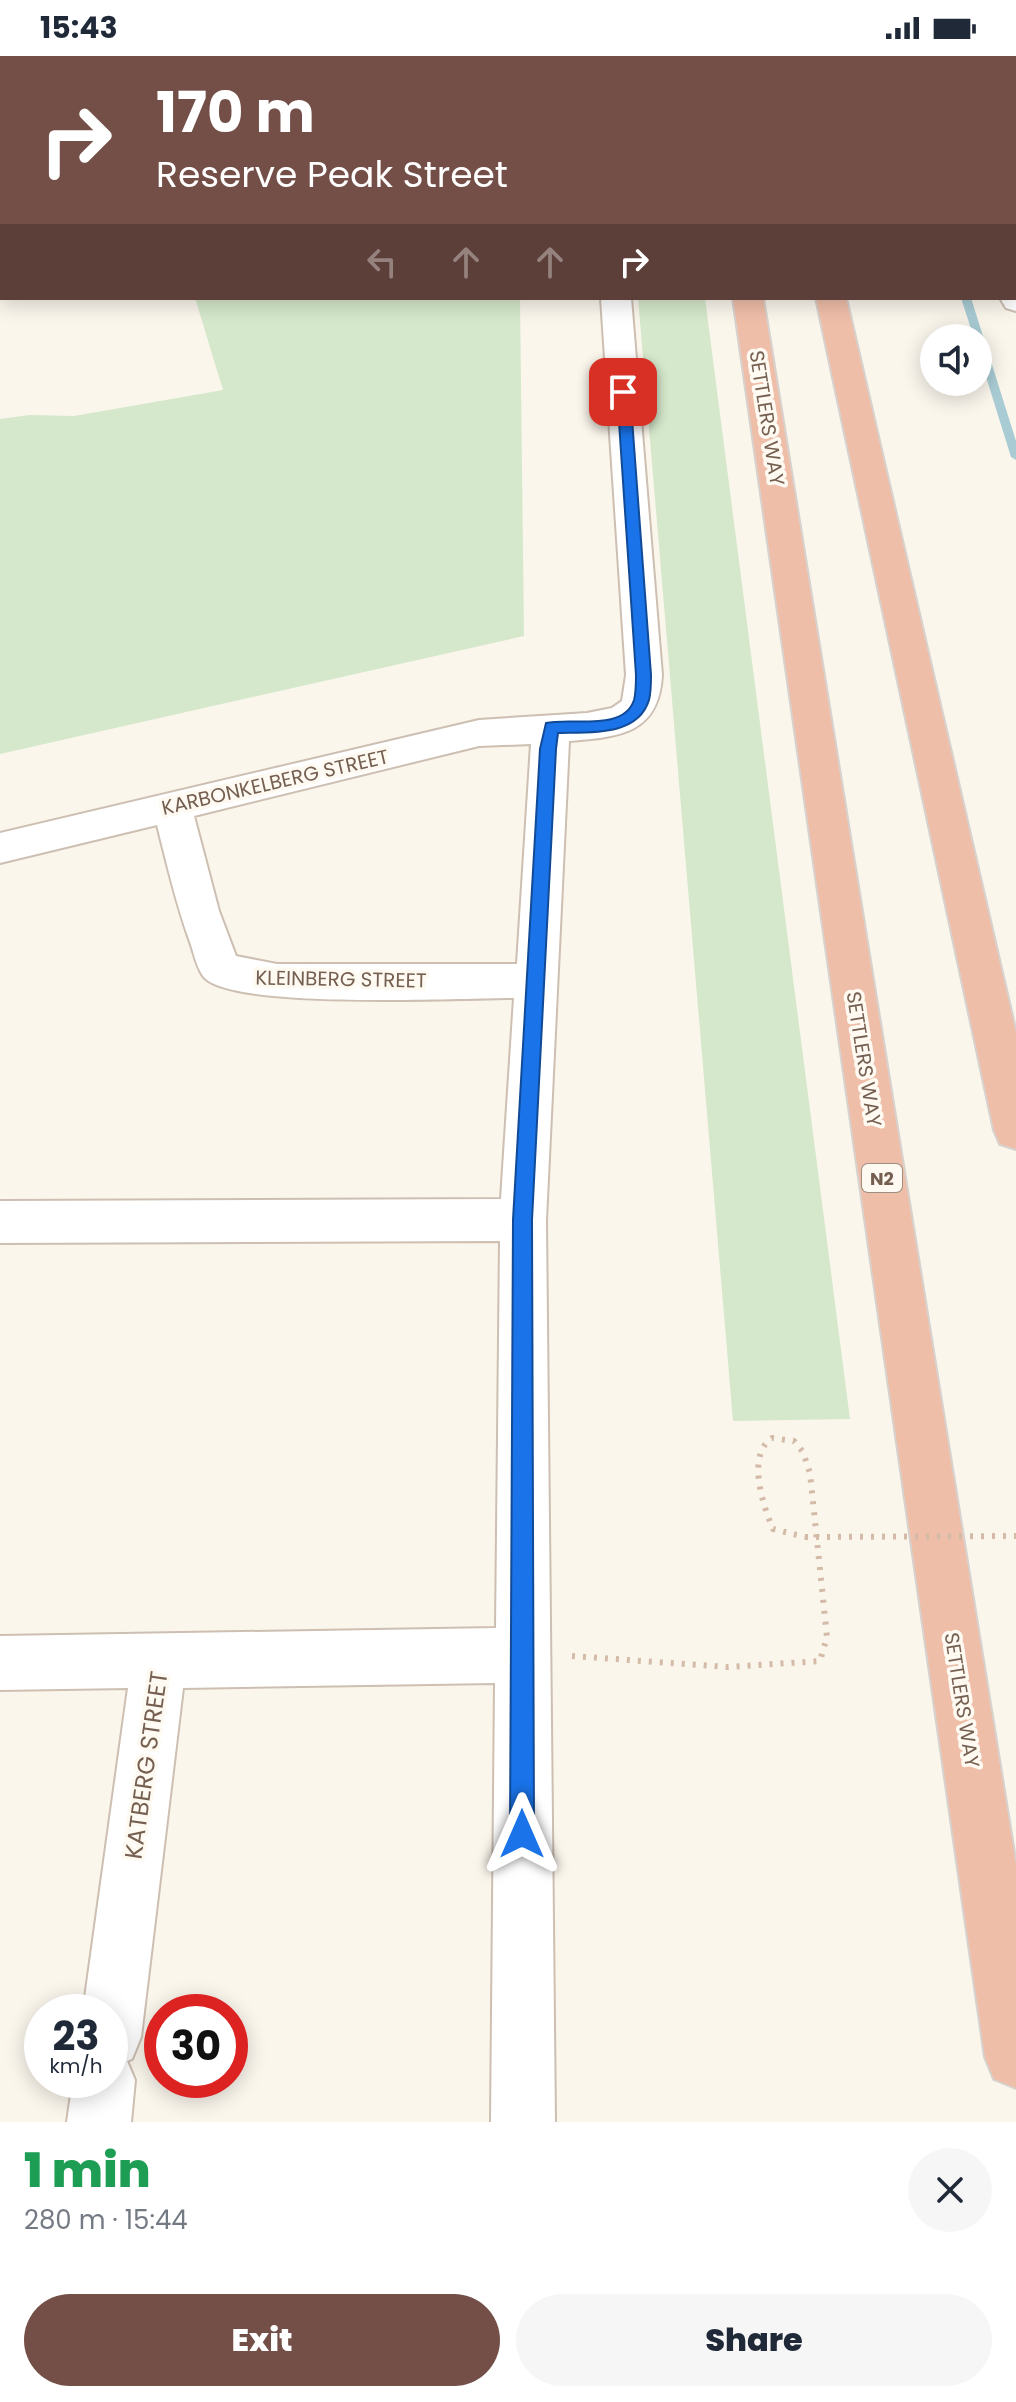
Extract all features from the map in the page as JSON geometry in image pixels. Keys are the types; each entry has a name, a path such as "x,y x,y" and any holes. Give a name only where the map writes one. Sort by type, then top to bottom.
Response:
{"highway":[{"name":"SETTLERS WAY","path":"748,300 1016,2057"},
{"path":"831,300 1016,1130"}],"street":[{"name":"KARBONKELBERG STREET","path":"0,848 479,733 604,726 623,721 634,712 641,701 644,675 616,300"},
{"path":"523,2122 541,1655 523,1220 551,727"},
{"name":"KLEINBERG STREET","path":"172,807 199,911 219,966 230,974 277,981 536,981"},
{"path":"0,1222 523,1220"},
{"name":"KATBERG STREET","path":"116,1994 159,1660 541,1655"},
{"path":"0,1663 159,1660"},
{"path":"99,2122 102,2098"}],"path":[{"path":"541,1655 726,1666 820,1661 827,1637 810,1473 803,1452 794,1441 778,1437 765,1443 759,1456 763,1511 773,1529 805,1537 1016,1536"}],"green space":[{"path":"196,300 520,300 524,636 0,754 0,419 30,415 74,416 223,390"},
{"path":"638,300 705,300 850,1419 733,1421"}],"waterway":[{"path":"967,300 1016,457"}],"route":[{"path":"522,1834 520,1588 523,1220 548,749 551,727 604,726 623,721 641,701 644,675 623,392"}]}
